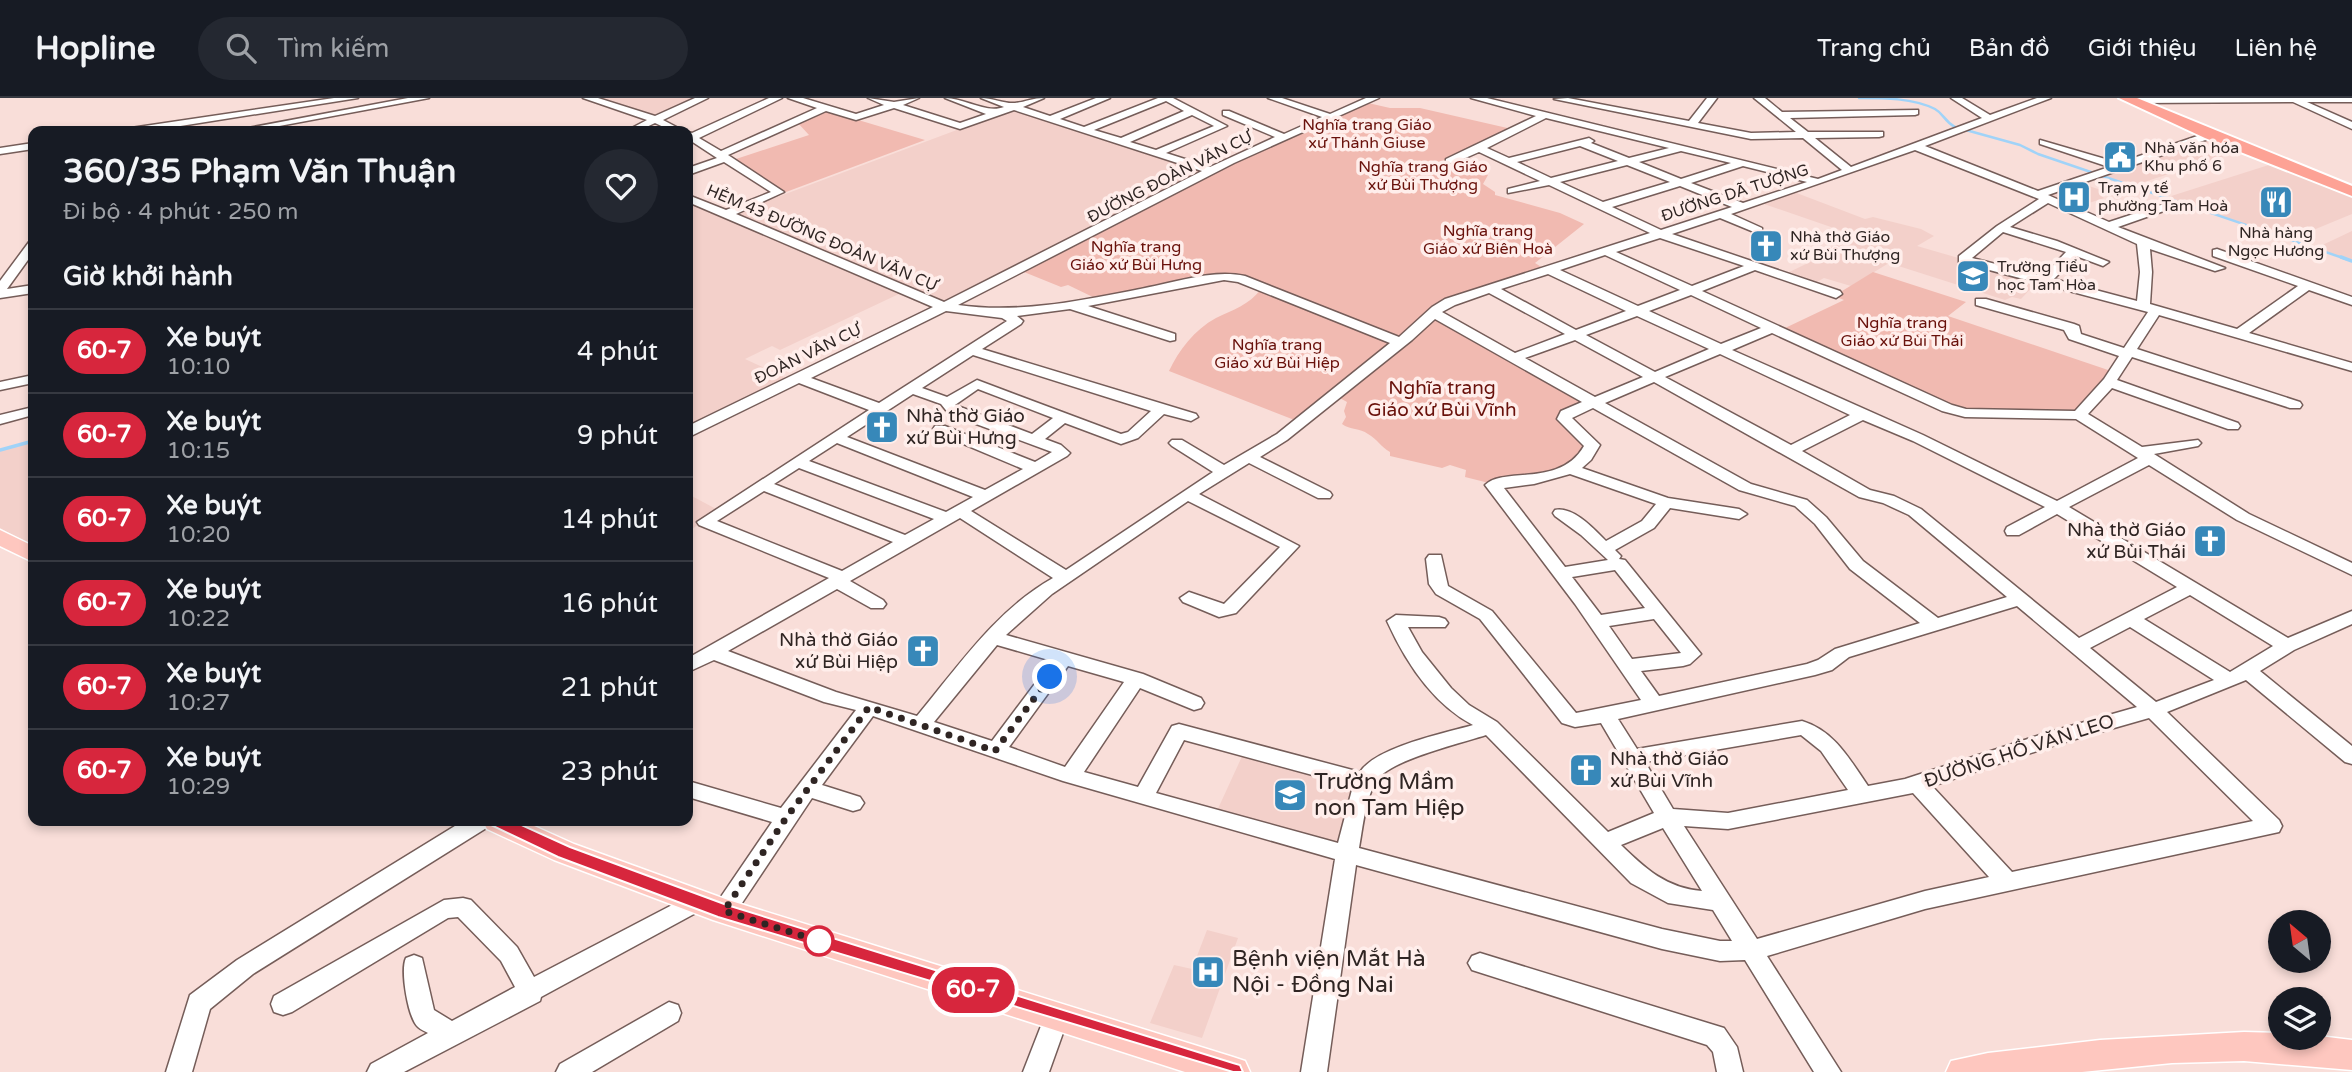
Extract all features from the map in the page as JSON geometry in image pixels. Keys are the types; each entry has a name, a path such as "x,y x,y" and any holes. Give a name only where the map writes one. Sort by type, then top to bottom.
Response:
{"highway":[{"path":"2134,99 2210,135 2352,191"},
{"path":"2134,99 2352,186"}],"main road":[{"path":"4,543 28,553"},
{"path":"509,826 564,852 711,906 1233,1072"},
{"path":"1968,1072 2113,1063 2199,1046 2308,1048 2352,1055"}],"street":[{"path":"182,126 354,98"},
{"path":"363,98 374,108"},
{"path":"268,126 424,98"},
{"path":"588,98 669,126"},
{"path":"641,126 703,98"},
{"path":"693,135 777,98"},
{"path":"793,98 856,117 914,98"},
{"path":"873,98 960,126 1039,98"},
{"path":"950,98 996,114"},
{"path":"964,103 977,98"},
{"path":"986,98 1211,171"},
{"path":"1049,119 1105,98"},
{"path":"1084,130 1166,98 1190,112 1234,130"},
{"name":"ĐƯỜNG ĐOÀN VĂN CỰ","path":"944,307 1139,211 1211,171 1374,98"},
{"path":"1476,98 1819,182"},
{"path":"1450,161 1521,129 1560,98 1639,109 1751,136 1879,134"},
{"path":"1693,123 1712,98"},
{"path":"1759,98 1850,171"},
{"path":"1956,98 1989,118"},
{"name":"ĐƯỜNG DÃ TƯỢNG","path":"920,726 995,638 1031,601 1187,494 1282,437 1400,342 1415,333 1441,305 1819,182 2045,98"},
{"path":"2292,98 2352,126"},
{"path":"1279,99 1331,117"},
{"path":"2134,99 2352,99"},
{"path":"693,170 825,108"},
{"path":"1509,161 1618,133 1639,109"},
{"path":"1121,142 1190,112"},
{"path":"1781,115 1915,112"},
{"path":"250,126 252,113"},
{"path":"1226,113 1285,138"},
{"path":"1854,114 1879,134 1912,149 2043,197 2143,242 2219,268"},
{"path":"211,126 212,119"},
{"path":"2339,120 2352,120"},
{"path":"1157,153 1222,126"},
{"path":"2210,135 2043,197 1963,260 2149,308 2346,365 2352,352"},
{"path":"693,138 779,192 725,215"},
{"path":"2044,142 2121,167"},
{"path":"1581,143 1743,207"},
{"path":"0,151 28,147"},
{"path":"1479,148 1661,234 1836,293"},
{"path":"1512,191 1680,149"},
{"path":"1603,206 1742,163"},
{"name":"HẺM 43 ĐƯỜNG ĐOÀN VĂN CỰ","path":"693,203 944,307 1005,314 1071,305 1224,276 1241,279 1400,342"},
{"path":"2106,227 2174,204"},
{"path":"1720,214 1758,230"},
{"path":"2001,228 2103,262"},
{"path":"2079,415 2109,383 2128,352 2149,308 2143,242"},
{"path":"1605,251 1955,411 2079,415 2146,455 2181,481 2243,517 2352,570"},
{"path":"2045,281 2074,251"},
{"path":"0,292 28,252"},
{"path":"2217,253 2352,301"},
{"path":"1514,358 1753,267"},
{"path":"1547,269 1862,415 1919,438 2057,507 2287,646"},
{"path":"2240,333 2306,285"},
{"path":"712,652 831,697 869,707 1070,776 1143,798 1662,939 1720,951 1752,950 1925,900 2271,825 2153,709 1914,512 1888,499 1865,494 1791,450 1489,288"},
{"path":"0,292 28,289"},
{"path":"1981,303 2069,327 2074,329 2074,336 2295,405"},
{"path":"1071,305 1170,337"},
{"name":"ĐOÀN VĂN CỰ","path":"693,430 944,307"},
{"path":"1434,313 1758,493 1799,502 1820,518 1861,568 1935,625"},
{"path":"877,604 840,580 705,522 1016,321 1005,314"},
{"path":"1654,704 1493,485 1540,478 1569,469 1583,458 1592,445 1564,417 1774,327"},
{"path":"971,350 1191,417"},
{"path":"799,378 878,408"},
{"path":"0,386 28,380"},
{"path":"2109,383 2233,426"},
{"path":"948,402 977,384 1125,439 1161,409"},
{"path":"912,389 948,402"},
{"path":"693,663 1062,453 1056,448 963,414 948,407 948,402"},
{"path":"0,420 28,412"},
{"path":"963,414 940,429 1038,468"},
{"path":"1791,450 1862,415"},
{"path":"1034,440 1064,418"},
{"path":"835,437 988,497"},
{"path":"1177,443 1223,471"},
{"path":"2013,531 2146,455 2193,443"},
{"path":"1247,456 1324,495"},
{"path":"797,462 955,515 1066,578"},
{"path":"1569,469 1665,502 1739,514"},
{"path":"762,485 907,542"},
{"path":"1187,494 1291,546 1230,609 1219,611 1189,598"},
{"path":"1605,548 1639,531 1660,512 1665,502"},
{"path":"1561,513 1605,548 1688,646 1692,656 1683,660 1627,666"},
{"path":"1435,559 1438,584 1442,590 1486,615 1569,718 1575,720 1808,670 1825,665 1842,653 2021,599"},
{"path":"1560,573 1619,564"},
{"path":"2079,646 2190,588"},
{"path":"1596,622 1659,612"},
{"name":"ĐƯỜNG HỒ VĂN LEO","path":"1667,817 1728,821 1917,784 2053,738 2153,709 2239,675 2287,646 2352,617"},
{"path":"2132,619 2239,675 2352,757"},
{"path":"1439,624 1396,621 1400,632 1450,699 1490,727 1639,877 1660,893 1682,899 1721,901"},
{"path":"995,638 1136,680 1194,703"},
{"path":"995,751 1063,659"},
{"path":"1070,776 1136,680"},
{"path":"380,1072 531,993 711,906 786,818 869,707"},
{"path":"1606,715 1828,1072"},
{"path":"1314,1072 1347,853 1364,780 1382,764 1490,727"},
{"path":"1632,757 1802,727 1821,737 1862,794"},
{"path":"1143,798 1179,731 1364,780"},
{"path":"1917,784 2006,881"},
{"path":"808,789 853,803"},
{"path":"693,790 786,818"},
{"path":"1606,842 1667,817"},
{"path":"179,1072 199,1003 245,967 472,826"},
{"path":"283,1004 444,909 455,906 463,907 509,954 531,993"},
{"path":"1480,963 1715,1036 1724,1047 1730,1072"},
{"path":"414,965 422,1011 426,1019 452,1034"},
{"path":"569,1072 669,1013"},
{"path":"1036,1072 1057,1016"}],"shaded area":[{"path":"596,98 698,98 654,117"},
{"path":"1013,109 1205,170 945,302 732,214"},
{"path":"2211,137 2242,150 2132,186 2102,175"},
{"name":"Nhà hàng Ngọc Hương","path":"2275,163 2352,193 2352,214 2289,240 2165,198"},
{"name":"Trạm y tế phường Tam Hoà","path":"2080,183 2110,193 2074,211 2043,196"},
{"path":"1794,192 1865,219 1873,217 1921,229 1934,236 1917,246 2038,281 2021,299 2012,297 2005,300 1889,263 1851,286 1824,278 1813,284 1783,275 1827,254 1823,251 1857,236 1761,203"},
{"path":"693,204 901,293 780,350 772,346 745,359 788,379 693,426"},
{"path":"2352,231 2352,261 2314,249"},
{"path":"28,442 28,543 0,528 0,450"},
{"path":"693,497 718,510 693,528"},
{"name":"Trường Mầm non Tam Hiệp","path":"1244,752 1358,783 1342,846 1216,813"},
{"name":"Bệnh viện Mắt Hà Nội - Đồng Nai","path":"1207,930 1238,938 1202,1038 1150,1023 1174,965 1192,969"}],"green space":[{"path":"1368,103 1390,108 1420,108 1516,130 1449,160 1488,175 1483,184 1495,192 1495,195 1560,213 1584,224 1535,263 1543,268 1438,304 1399,339 1233,275 1211,276 1097,299 1068,285 1061,287 1024,272 1234,163"},
{"path":"825,110 925,140 786,192 733,160 809,135 797,122"},
{"name":"Nghĩa trang Giáo xứ Bùi Thái","path":"1873,272 1966,302 1948,316 2111,371 2074,413 1963,411 1783,329 1844,300 1834,296"},
{"name":"Nghĩa trang Giáo xứ Bùi Hiệp","path":"1261,289 1395,342 1297,421 1169,371 1182,348 1201,328 1246,303"},
{"name":"Nghĩa trang Giáo xứ Bùi Vĩnh","path":"1435,316 1585,402 1562,412 1586,442 1585,449 1565,467 1538,475 1489,483 1465,477 1466,470 1450,465 1442,468 1390,456 1390,452 1371,436 1342,424 1346,417 1344,411 1347,402 1338,397"}],"waterway":[{"path":"1859,98 1898,99 1926,105 1938,111 1955,127 2020,145 2038,154 2346,259"},
{"path":"2341,257 2352,261"},
{"path":"0,450 28,442"}],"bus line":[{"name":"60-7","path":"506,826 564,852 724,911 1233,1072"}],"place":[{"name":"Nhà văn hóa Khu phố 6","path":"2120,157"},
{"name":"Trạm y tế phường Tam Hoà","path":"2074,197"},
{"name":"Nhà hàng Ngọc Hương","path":"2276,202"},
{"name":"Nhà thờ Giáo xứ Bùi Thượng","path":"1766,246"},
{"name":"Trường Tiểu học Tam Hòa","path":"1973,276"},
{"name":"Nhà thờ Giáo xứ Bùi Hưng","path":"882,427"},
{"name":"Nhà thờ Giáo xứ Bùi Thái","path":"2210,541"},
{"name":"Nhà thờ Giáo xứ Bùi Hiệp","path":"923,651"},
{"name":"Nhà thờ Giáo xứ Bùi Vĩnh","path":"1586,770"},
{"name":"Trường Mầm non Tam Hiệp","path":"1290,795"},
{"name":"Bệnh viện Mắt Hà Nội - Đồng Nai","path":"1208,972"}],"route":[{"path":"819,941 822,942 724,911 786,818 869,707 995,751 1050,677"}],"park label":[{"name":"Nghĩa trang Giáo xứ Thánh Giuse","path":"1367,134"},
{"name":"Nghĩa trang Giáo xứ Bùi Thượng","path":"1423,176"},
{"name":"Nghĩa trang Giáo xứ Biên Hoà","path":"1488,240"},
{"name":"Nghĩa trang Giáo xứ Bùi Hưng","path":"1136,256"}]}
